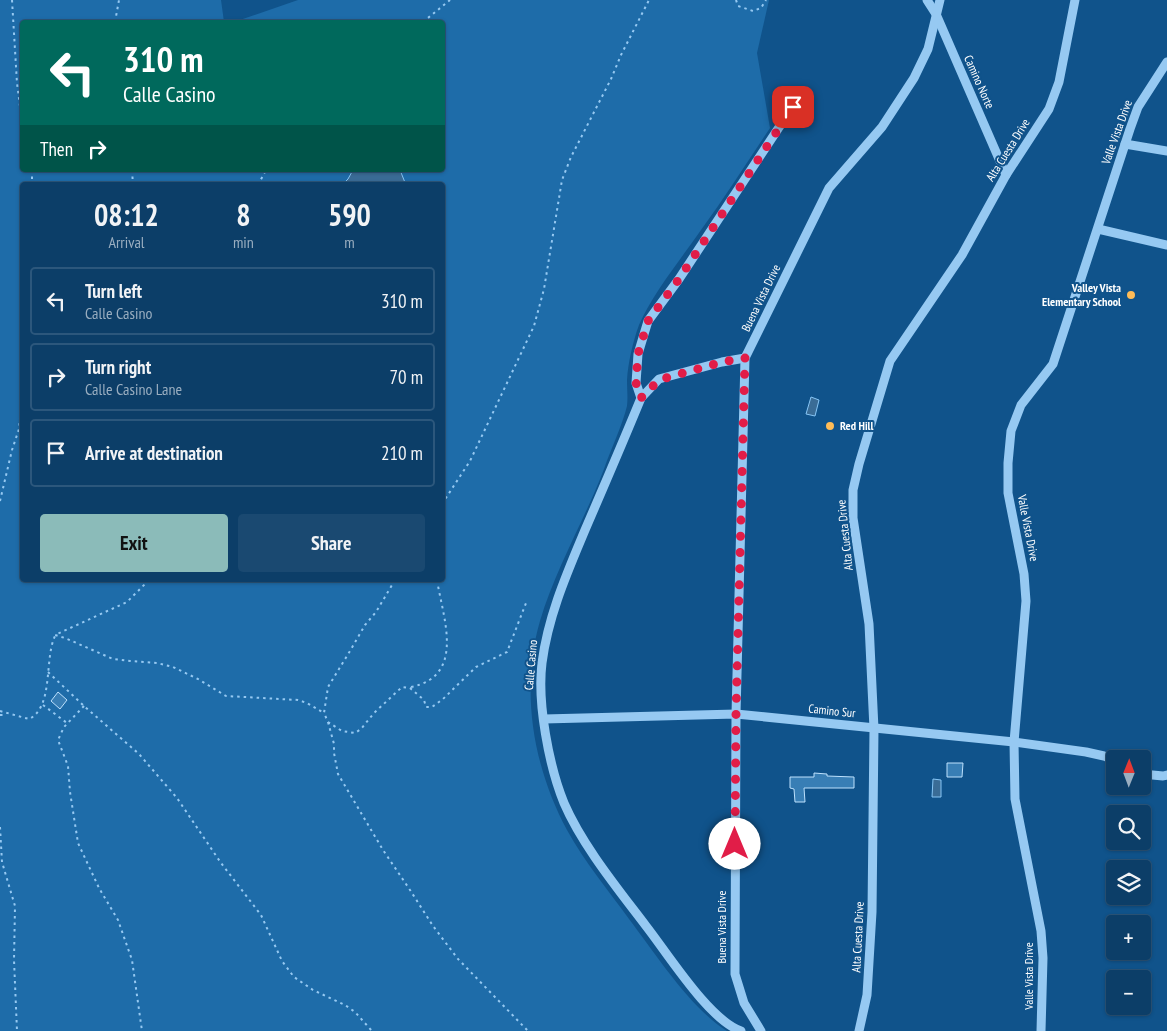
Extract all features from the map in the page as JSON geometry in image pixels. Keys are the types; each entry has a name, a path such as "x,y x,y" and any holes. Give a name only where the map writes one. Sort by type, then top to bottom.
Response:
{"street":[{"name":"Camino Norte","path":"927,0 936,14 1006,175"},
{"name":"Buena Vista Drive","path":"761,1031 744,1003 735,974 736,714 745,358 829,188 882,127 914,78 928,49 940,0"},
{"name":"Alta Cuesta Drive","path":"859,1031 867,995 872,912 874,729 869,624 854,518 853,490 860,456 890,362 962,255 1006,175 1049,109 1059,82 1075,0"},
{"name":"Valle Vista Drive","path":"1041,1031 1043,958 1041,940 1015,799 1014,742 1026,601 1024,574 1008,493 1011,431 1021,405 1053,364 1138,107 1167,62"},
{"path":"641,398 636,383 638,354 648,321 679,279 803,91"},
{"path":"1125,144 1167,151"},
{"path":"1098,229 1167,245"},
{"name":"Calle Casino","path":"741,1031 732,1028 709,1008 609,877 582,834 565,804 555,776 548,747 540,694 546,637 552,614 641,398 659,380 722,362 745,358"},
{"name":"Camino Sur","path":"544,719 736,714 1014,742 1086,752 1106,757"},
{"path":"1151,775 1167,775"}],"path":[{"path":"12,0 16,74 20,106"},
{"path":"115,20 118,0"},
{"path":"425,20 450,0"},
{"path":"445,499 470,461 534,326 544,289 562,180 571,157 608,86 621,55 649,0"},
{"path":"736,0 738,6 753,11 761,8 766,0"},
{"path":"0,500 19,429 20,418"},
{"path":"0,711 29,719 41,710 48,672 49,652 55,636 120,606 133,597 147,582"},
{"path":"324,714 328,687 364,625 376,612 394,582"},
{"path":"328,722 342,731 355,732 402,687 410,688 423,684 433,679 441,670 445,660 446,628 437,582"},
{"path":"410,688 424,700 426,707 432,707 443,699 476,667 507,652 526,603"},
{"path":"55,636 66,638 113,658 130,662 157,663 173,667 198,678 226,696 298,700 308,703 324,714 334,744 338,774 383,850 433,926 458,959 528,1031"},
{"path":"48,672 139,754 183,805 221,863 260,915 275,943 279,956 294,977 313,990 345,1004 372,1031"},
{"path":"42,704 67,723"},
{"path":"84,706 67,723 58,740 68,766 78,843 99,888 118,920 132,960 142,1031"},
{"path":"0,715 11,715"},
{"path":"0,827 2,862 15,906 14,960 17,1031"}],"shaded area":[{"path":"0,0 221,0 224,20 20,20 20,172 445,172 445,20 240,20 298,0 769,0 757,53 770,128 719,205 659,289 639,325 628,366 625,414 596,488 546,602 534,647 531,674 533,728 538,754 555,806 567,830 596,875 674,979 700,1009 727,1031 0,1031"},
{"path":"352,172 401,172 405,182 345,182"},
{"path":"811,397 819,400 815,416 806,414"},
{"path":"933,779 941,780 941,797 932,797"}],"building":[{"path":"58,692 67,700 60,709 51,701"},
{"path":"947,763 963,763 962,777 947,777"},
{"path":"814,773 827,774 827,776 854,777 854,788 804,788 805,802 795,802 794,789 790,788 790,777 814,777"}],"place":[{"name":"Valley Vista Elementary School","path":"1131,295"},
{"name":"Red Hill","path":"830,426"}],"route":[{"path":"735,844 736,714 745,358 722,362 659,380 641,398 636,383 638,354 648,321 679,279 793,107"}]}
